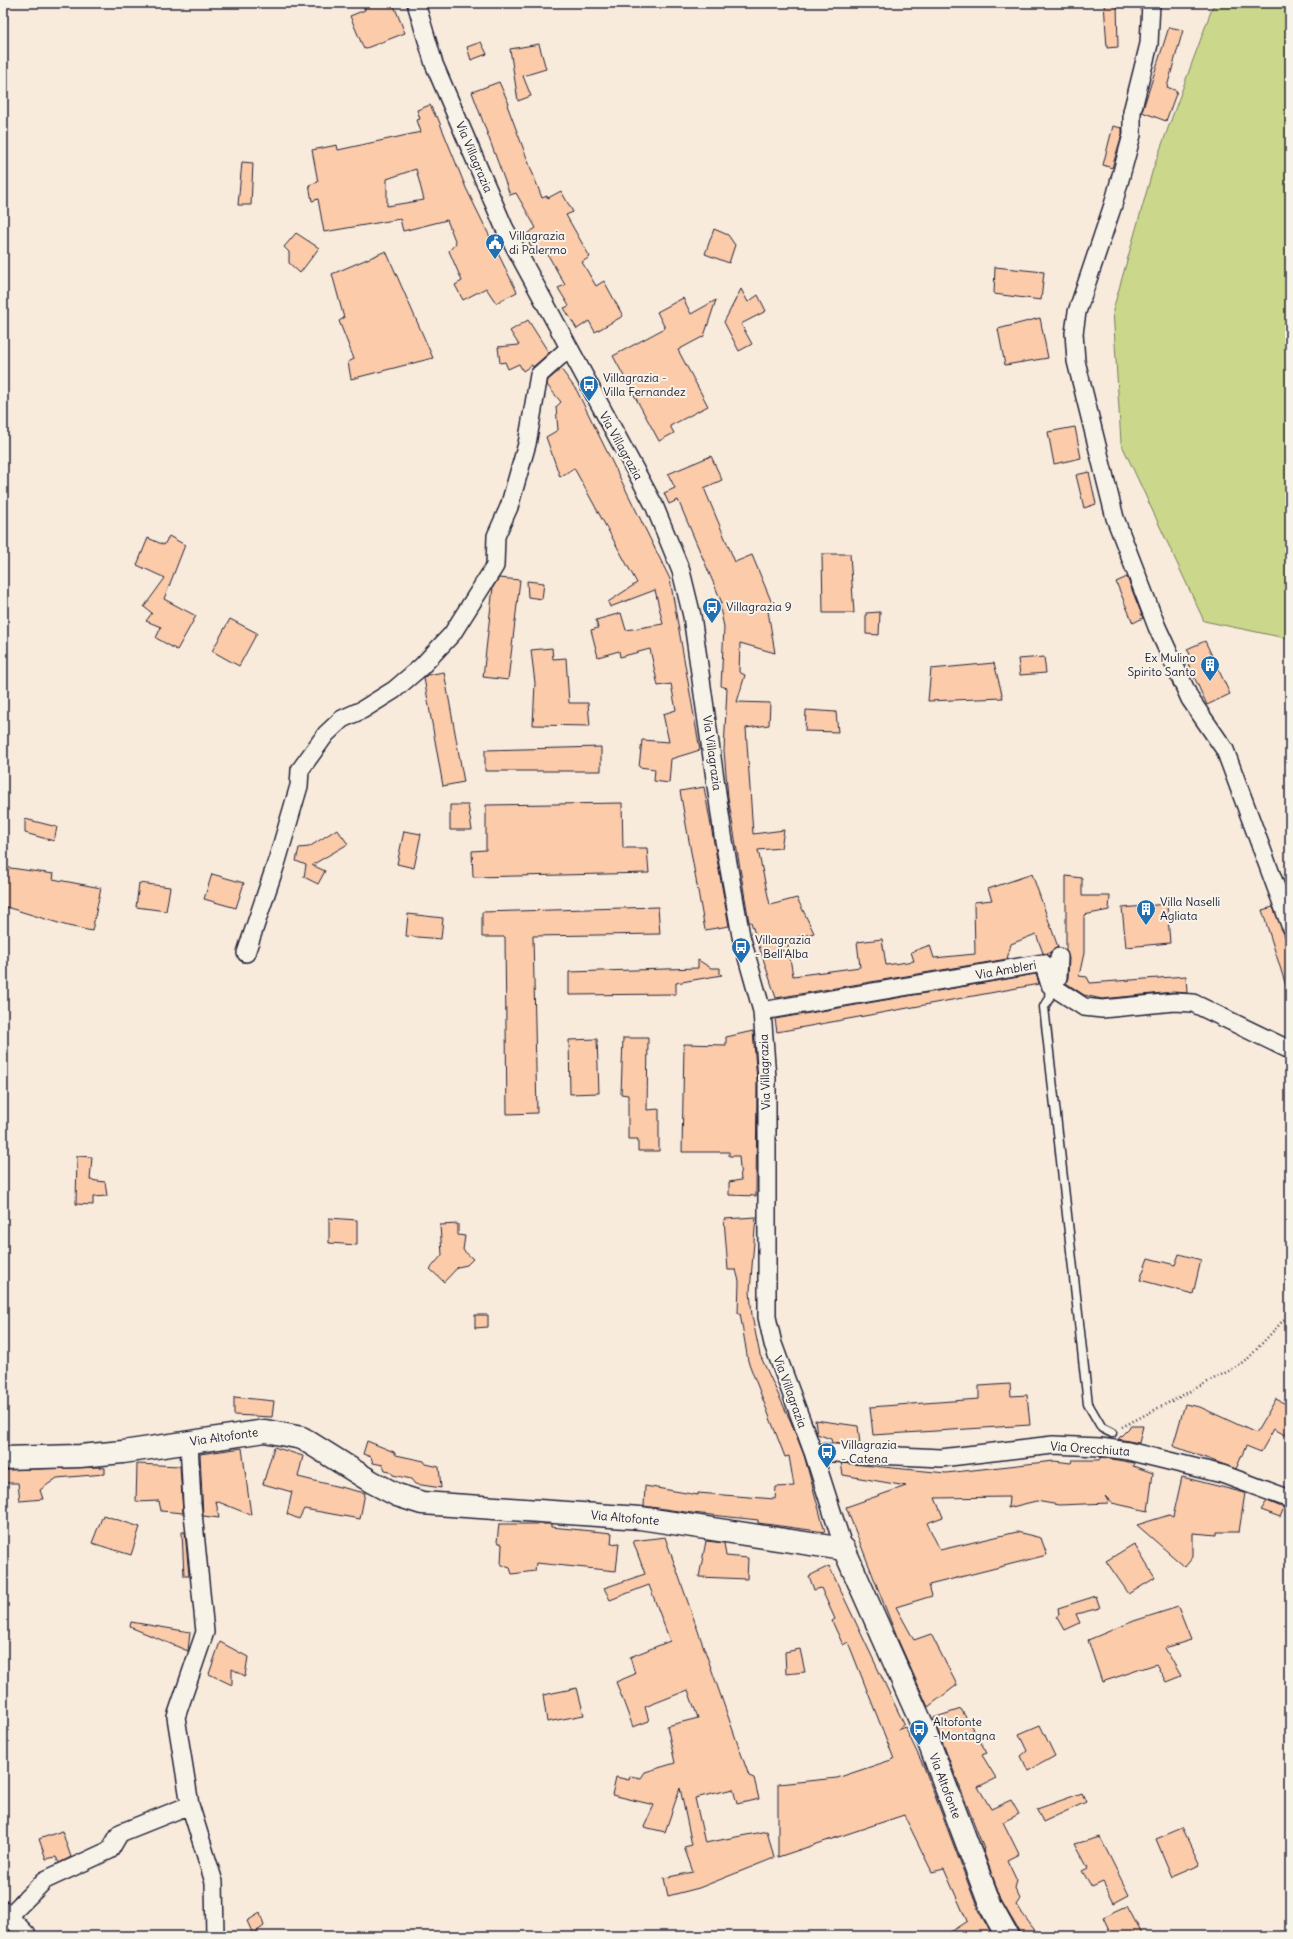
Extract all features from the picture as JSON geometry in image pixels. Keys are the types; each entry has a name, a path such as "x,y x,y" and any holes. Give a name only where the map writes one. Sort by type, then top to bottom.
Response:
{"main road":[{"name":"Via Altofonte","path":"3,1458 80,1456 264,1431 302,1438 372,1482 397,1495 422,1503 640,1518 844,1549 924,1729 991,1908 1007,1936"}],"street":[{"name":"Via Villagrazia","path":"416,3 434,64 504,227 568,349 654,505 681,571 692,616 726,850 741,936 762,1011 767,1078 767,1317 773,1344 813,1452 844,1549"},
{"path":"1151,3 1149,44 1132,112 1132,135 1113,205 1077,312 1074,333 1076,361 1115,518 1157,627 1190,699 1226,750 1290,925"},
{"path":"246,953 279,853 299,786 300,770 326,734 342,719 362,710 394,690 421,666 452,634 495,566 496,536 509,507 527,444 539,375 568,349"},
{"path":"1059,957 1058,977 1050,985 1084,1007 1102,1009 1174,1002 1193,1003 1290,1050"},
{"name":"Via Ambleri","path":"762,1011 931,984 1043,963 1050,985"},
{"path":"189,1442 192,1503 205,1632 176,1717 190,1805 214,1882 215,1936"},
{"name":"Via Orecchiuta","path":"813,1452 942,1458 1053,1445 1100,1447 1128,1450 1222,1474 1290,1499"},
{"path":"28,1936 5,1915 45,1880 110,1850 120,1833 190,1805"}],"lane":[{"path":"1050,985 1049,998 1044,1008 1086,1390 1088,1404 1102,1428 1112,1433"}],"path":[{"path":"1112,1433 1244,1363 1290,1313"}],"green space":[{"path":"1214,3 1290,3 1290,639 1204,621 1121,443 1113,310 1153,169"}],"building":[{"path":"364,3 393,3 405,33 364,49 350,16 365,10"},
{"path":"1104,3 1117,3 1118,47 1107,48"},
{"path":"1169,27 1183,30 1167,87 1177,91 1166,121 1142,112"},
{"path":"481,42 487,54 471,60 467,47"},
{"path":"539,44 546,69 523,76 531,96 518,101 510,49"},
{"path":"499,82 509,104 507,105 542,198 547,196 548,198 561,191 573,212 566,215 590,257 582,262 596,286 604,281 623,316 595,332 589,321 577,329 564,308 569,306 558,288 565,285 544,248 534,252 525,235 536,228 516,193 510,195 472,92"},
{"path":"430,105 436,117 437,116 466,188 517,292 496,303 486,288 463,300 455,285 462,281 449,251 456,243 447,220 403,231 400,219 324,232 318,199 312,201 309,185 318,182 312,150 337,145 338,150 421,132 417,120 420,119 417,110","holes":["416,169 424,200 387,206 387,179"]},
{"path":"1113,126 1122,128 1122,134 1112,168 1103,165"},
{"path":"242,162 253,163 251,205 238,205"},
{"path":"714,229 728,235 735,245 729,263 705,254"},
{"path":"296,233 319,248 300,273 289,263 289,252 284,247"},
{"path":"386,251 433,358 351,379 348,362 354,359 339,321 344,318 332,274"},
{"path":"995,267 1044,272 1041,300 994,294"},
{"path":"741,289 748,302 758,295 766,311 741,324 752,344 739,351 724,322"},
{"path":"683,298 691,314 716,300 704,336 678,350 708,406 670,426 674,433 659,441 613,356 665,328 657,312"},
{"path":"1040,318 1048,358 1005,365 998,329"},
{"path":"528,320 549,353 533,367 532,365 523,371 519,364 508,369 505,362 500,363 498,347 519,345 510,331"},
{"path":"561,369 577,391 670,579 700,750 671,759 669,783 654,781 655,769 639,767 642,740 669,742 663,714 676,710 671,684 658,686 650,649 620,657 619,651 598,657 591,630 598,628 596,620 621,613 626,630 663,624 655,590 610,607 608,602 637,583 574,468 560,477 546,437 558,430 556,407 561,402 547,385 548,380"},
{"path":"1075,427 1081,458 1054,464 1048,432"},
{"path":"711,456 722,480 704,488 735,562 752,555 774,608 768,611 775,653 740,643 739,672 745,675 737,702 770,703 769,725 746,728 753,834 784,830 781,848 758,850 770,905 797,898 814,933 787,940 793,976 860,967 857,942 882,939 886,965 914,961 911,952 930,945 934,958 975,954 974,902 992,900 988,889 1032,874 1058,947 1047,954 1043,953 1036,934 1011,944 1007,959 776,998 751,922 749,922 728,797 724,751 727,688 721,686 724,627 719,603 722,603 678,500 669,504 664,493 675,488 668,474"},
{"path":"1089,472 1096,504 1084,508 1076,475"},
{"path":"169,536 185,545 164,599 196,616 177,650 156,638 161,627 146,621 152,613 144,607 165,578 137,565 148,538 164,545"},
{"path":"822,554 850,554 854,613 823,613"},
{"path":"1127,577 1143,618 1133,623 1116,582"},
{"path":"499,578 520,580 508,680 483,677 493,587"},
{"path":"527,581 544,583 542,599 528,597"},
{"path":"880,612 879,635 866,634 866,613"},
{"path":"230,619 257,633 239,666 212,651"},
{"name":"Ex Mulino Spirito Santo","path":"1205,641 1230,694 1207,705 1185,657 1190,654 1187,649"},
{"path":"552,648 553,659 566,658 569,703 588,703 590,726 533,725 535,683 531,650"},
{"path":"1044,657 1046,673 1020,675 1018,659"},
{"path":"994,663 1003,698 928,701 931,669"},
{"path":"444,672 464,782 443,786 424,678 427,675"},
{"path":"806,710 836,712 838,732 805,731"},
{"path":"601,747 601,771 485,771 485,750"},
{"path":"704,787 729,926 705,930 680,791"},
{"path":"622,803 623,848 647,848 649,873 473,877 472,851 486,850 486,805"},
{"path":"450,805 468,805 472,830 450,830"},
{"path":"25,819 57,827 54,841 25,833"},
{"path":"337,829 348,844 312,865 325,871 318,884 304,877 306,865 296,861 299,848 309,847"},
{"path":"404,831 421,834 414,868 397,864"},
{"path":"3,867 54,874 53,879 101,888 92,931 68,926 3,906"},
{"path":"212,874 244,883 236,908 204,899"},
{"path":"1066,876 1082,878 1082,896 1110,896 1109,910 1084,915 1084,953 1079,976 1087,977 1090,983 1186,976 1187,993 1173,992 1102,999 1084,995 1066,983 1068,978 1069,958 1066,950"},
{"path":"139,883 170,887 166,911 136,907"},
{"name":"Villa Naselli Agliata","path":"1167,904 1170,943 1126,947 1122,908"},
{"path":"658,907 660,934 533,936 537,1113 507,1114 505,937 482,937 482,912"},
{"path":"1273,907 1290,949 1290,989 1287,989 1262,910"},
{"path":"408,914 443,918 441,939 406,936"},
{"path":"698,960 711,968 720,968 720,974 722,975 676,983 676,994 569,995 569,972 698,968"},
{"path":"1036,974 1039,984 777,1032 775,1019"},
{"path":"753,1031 757,1080 756,1196 729,1195 729,1182 741,1180 739,1156 729,1156 729,1152 682,1152 684,1044 726,1045 726,1037"},
{"path":"623,1038 648,1038 647,1110 659,1109 659,1151 638,1151 638,1139 628,1139 628,1095 621,1094"},
{"path":"597,1039 599,1093 570,1094 569,1040"},
{"path":"77,1156 92,1157 90,1180 105,1182 107,1196 93,1197 93,1205 76,1204"},
{"path":"756,1217 750,1291 752,1316 760,1355 791,1422 804,1455 825,1532 758,1523 758,1520 644,1506 645,1486 698,1495 698,1493 775,1499 776,1487 794,1486 789,1456 785,1457 748,1361 740,1313 738,1313 739,1281 736,1270 728,1270 724,1219"},
{"path":"329,1218 357,1220 357,1245 329,1243"},
{"path":"458,1224 458,1235 465,1236 463,1250 473,1259 467,1265 458,1267 444,1282 430,1269 442,1255 440,1225"},
{"path":"1179,1254 1201,1260 1193,1294 1140,1280 1148,1258 1175,1265"},
{"path":"475,1315 488,1315 488,1327 475,1328"},
{"path":"1010,1384 1011,1396 1027,1395 1030,1425 873,1435 870,1407 979,1399 979,1386"},
{"path":"234,1397 274,1401 272,1417 234,1415"},
{"path":"1276,1399 1290,1406 1290,1425 1285,1435 1274,1429 1261,1452 1246,1446 1236,1469 1173,1446 1185,1404 1200,1407 1256,1433"},
{"path":"815,1420 858,1426 860,1444 832,1443 831,1439 817,1434"},
{"path":"1131,1426 1143,1426 1139,1443 1118,1439"},
{"path":"367,1441 394,1452 396,1455 424,1461 426,1464 439,1467 441,1488 415,1484 411,1479 393,1475 390,1471 385,1470 383,1465 373,1463 371,1457 363,1454"},
{"path":"274,1447 303,1456 298,1477 365,1493 360,1519 304,1509 299,1519 287,1514 292,1492 263,1484"},
{"path":"242,1448 251,1515 216,1501 219,1518 203,1516 200,1454"},
{"path":"1101,1457 1134,1463 1133,1466 1153,1473 1148,1511 1112,1503 1105,1496 1109,1503 1059,1505 1036,1501 1008,1508 1009,1497 935,1498 943,1517 927,1523 940,1550 1017,1532 1041,1538 1047,1555 929,1585 932,1596 896,1607 914,1640 931,1634 957,1685 928,1707 898,1640 846,1507 906,1486 843,1475 841,1463 946,1473 1054,1461 1071,1463 1072,1460 1099,1460"},
{"path":"137,1464 180,1466 183,1513 161,1511 159,1501 136,1502"},
{"path":"105,1468 105,1474 57,1478 40,1490 43,1499 20,1501 18,1483 3,1483 3,1470"},
{"path":"1182,1477 1245,1493 1239,1532 1217,1532 1217,1535 1193,1533 1193,1557 1185,1567 1137,1525 1169,1515 1173,1517"},
{"path":"1267,1501 1284,1508 1280,1517 1261,1510"},
{"path":"103,1515 140,1527 131,1555 92,1543"},
{"path":"499,1524 551,1524 551,1527 612,1533 611,1544 619,1543 616,1571 536,1563 535,1571 512,1574 510,1568 501,1565 502,1544 497,1542"},
{"path":"182,1532 185,1532 189,1576 184,1576"},
{"path":"665,1537 749,1776 754,1778 759,1799 737,1804 733,1789 695,1798 705,1843 767,1831 774,1858 699,1888 668,1896 664,1878 693,1872 684,1847 692,1845 680,1788 665,1832 644,1827 654,1805 612,1795 616,1777 629,1780 630,1776 641,1778 645,1772 675,1763 667,1726 698,1718 688,1690 645,1707 649,1721 633,1727 616,1682 635,1674 630,1657 670,1641 649,1585 610,1600 604,1588 645,1574 633,1541"},
{"path":"706,1541 724,1543 726,1556 748,1558 747,1579 699,1577"},
{"path":"1134,1544 1155,1578 1129,1594 1106,1561"},
{"path":"829,1566 904,1724 897,1730 905,1727 924,1767 979,1912 993,1936 944,1936 967,1921 944,1869 932,1872 904,1815 778,1857 778,1784 837,1778 894,1759 848,1642 843,1645 832,1621 835,1619 821,1588 814,1590 809,1576"},
{"path":"1096,1596 1100,1608 1076,1614 1080,1623 1065,1630 1057,1616 1059,1615 1058,1608"},
{"path":"1178,1607 1191,1640 1165,1648 1181,1676 1166,1682 1156,1664 1102,1682 1088,1640 1134,1621"},
{"path":"131,1622 190,1632 188,1651 130,1627"},
{"path":"220,1642 248,1657 245,1676 232,1669 232,1685 209,1674"},
{"path":"800,1649 805,1672 786,1674 785,1652"},
{"path":"577,1688 584,1715 547,1722 543,1695"},
{"path":"961,1709 987,1753 982,1755 996,1778 978,1787 991,1809 1011,1800 1019,1814 1003,1822 1019,1854 1007,1860 1017,1881 1015,1888 1020,1899 1016,1905 1039,1936 1022,1936 1002,1902 983,1850 984,1849 933,1718"},
{"path":"1040,1725 1055,1756 1028,1771 1021,1756 1027,1751 1019,1734"},
{"path":"1082,1793 1086,1802 1043,1822 1037,1809"},
{"path":"1182,1828 1200,1865 1172,1877 1156,1839"},
{"path":"62,1831 71,1857 59,1863 56,1857 46,1859 39,1839"},
{"path":"1100,1837 1129,1895 1114,1903 1103,1882 1092,1887 1082,1871 1088,1868 1075,1844"},
{"path":"1127,1906 1143,1936 1112,1936 1103,1917"},
{"path":"260,1913 264,1926 253,1934 247,1921"}],"place":[{"name":"Villagrazia di Palermo","path":"495,260"},
{"name":"Villagrazia - Villa Fernandez","path":"589,402"},
{"name":"Villagrazia 9","path":"712,624"},
{"name":"Ex Mulino Spirito Santo","path":"1210,682"},
{"name":"Villa Naselli Agliata","path":"1146,926"},
{"name":"Villagrazia - Bell'Alba","path":"741,964"},
{"name":"Villagrazia - Catena","path":"827,1469"},
{"name":"Altofonte - Montagna","path":"919,1746"}]}
